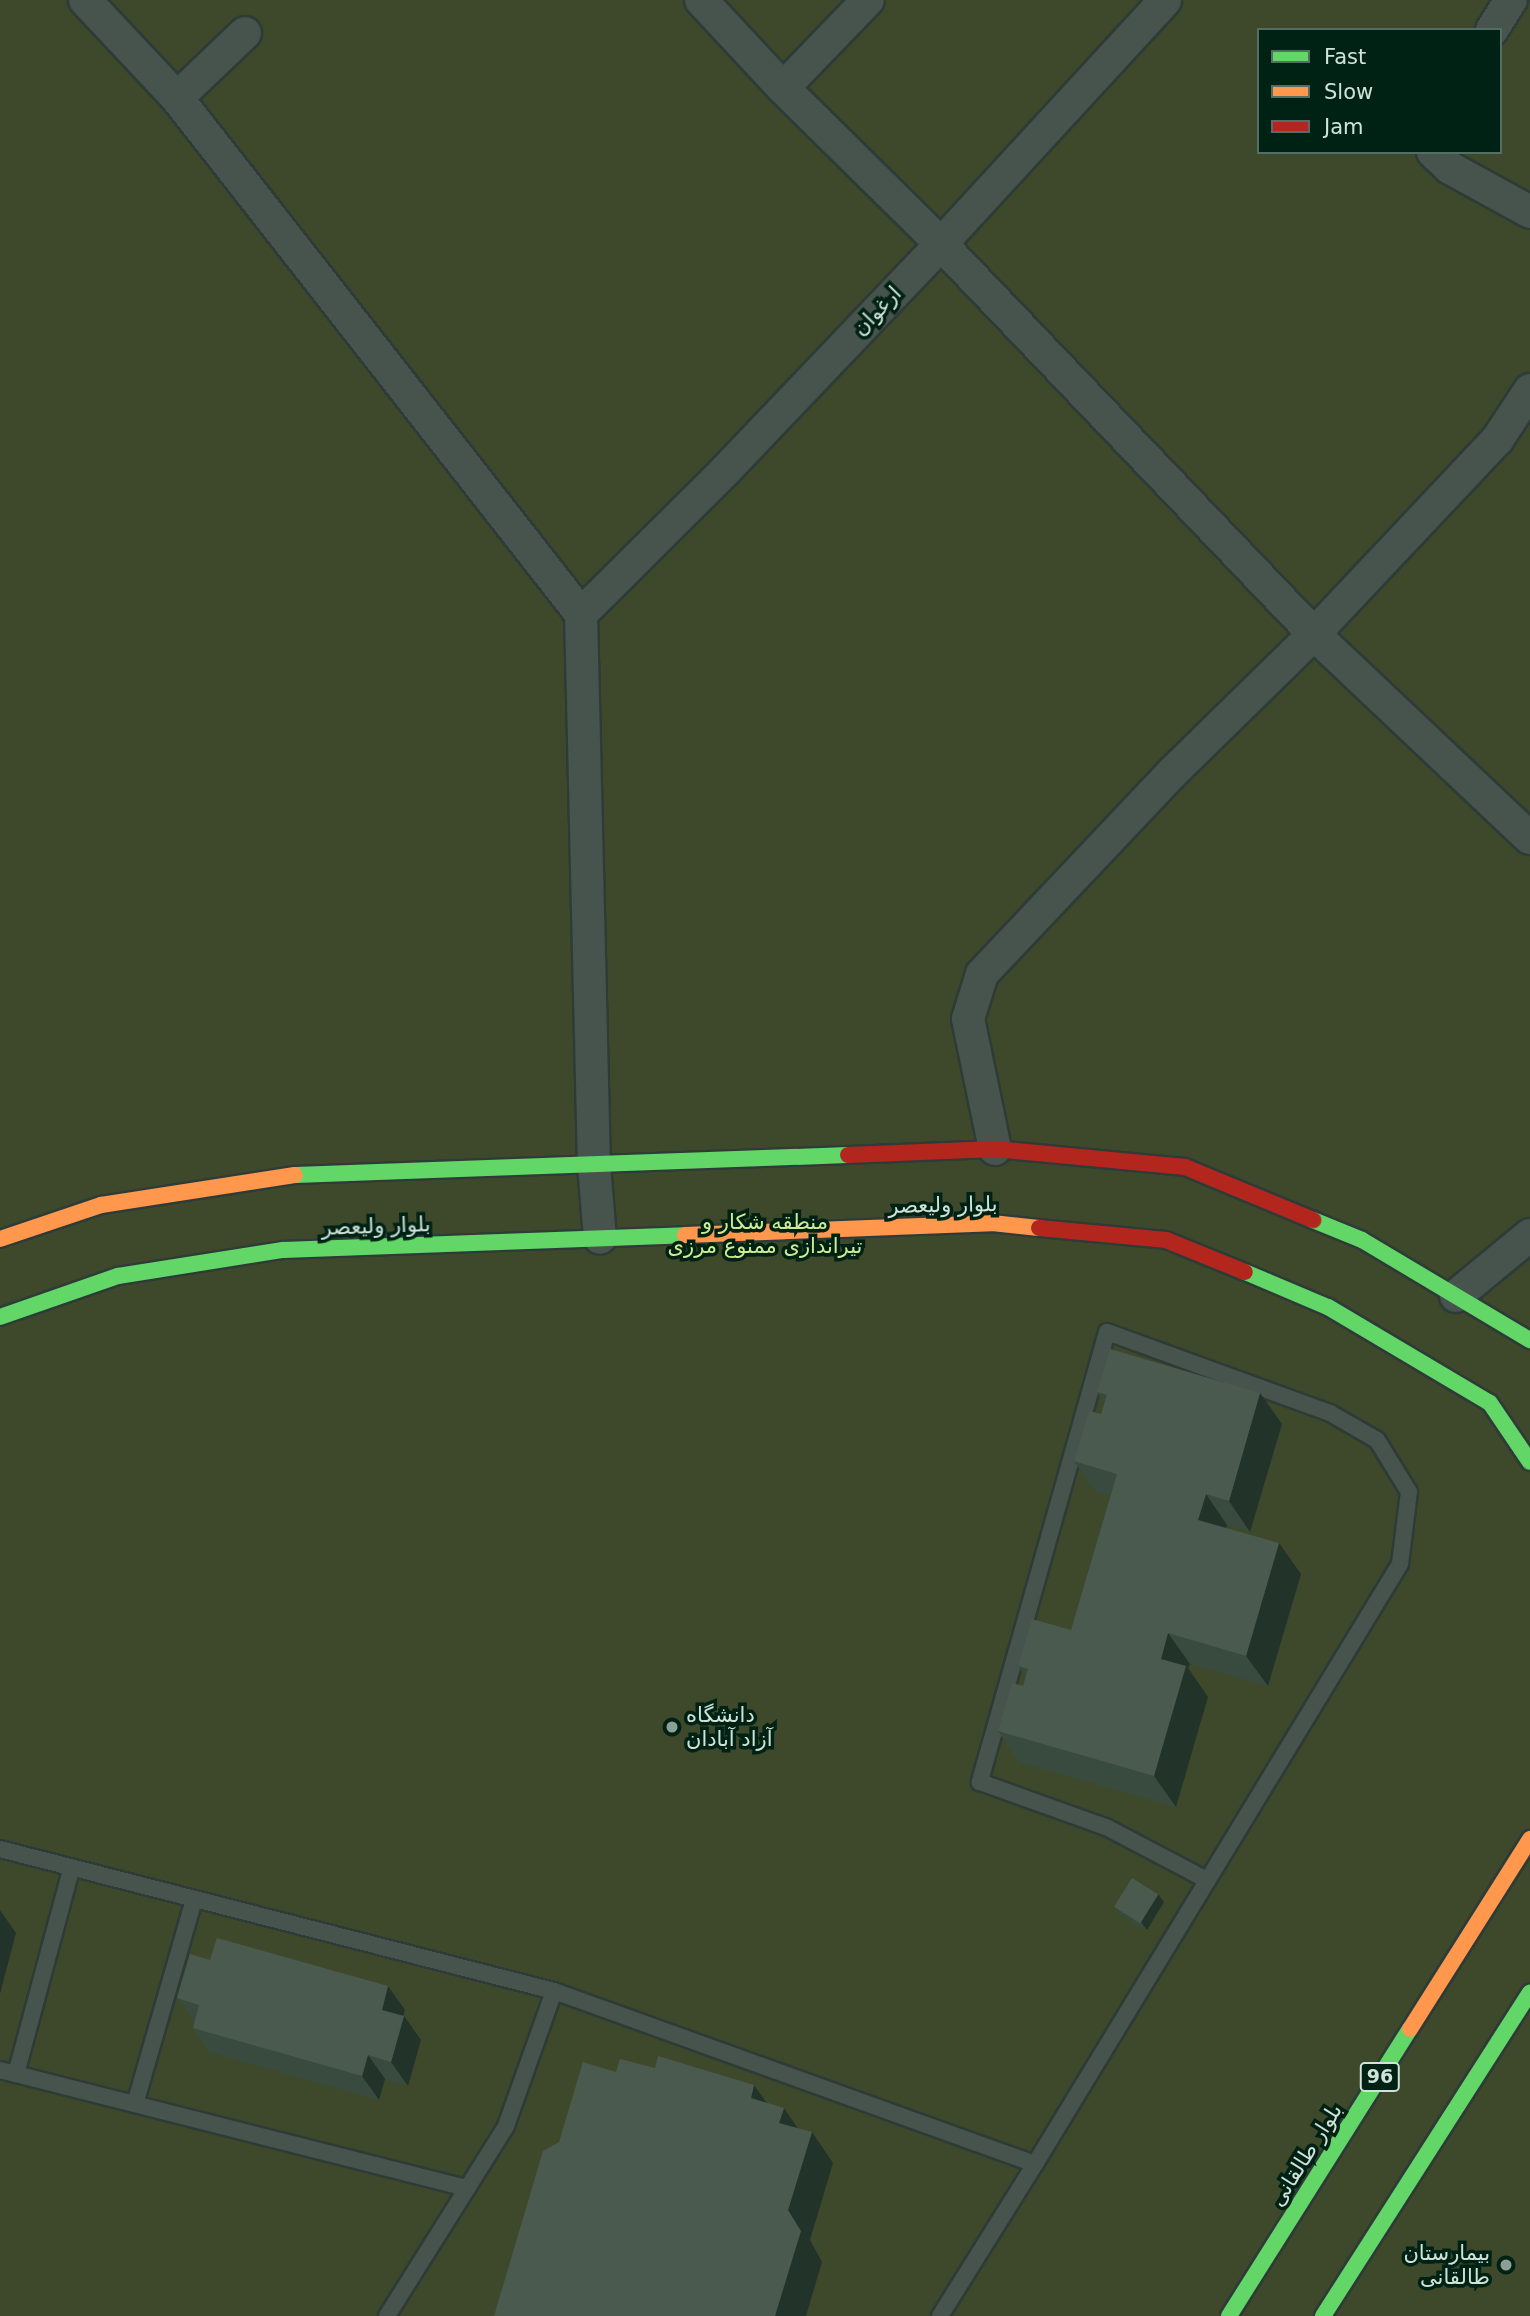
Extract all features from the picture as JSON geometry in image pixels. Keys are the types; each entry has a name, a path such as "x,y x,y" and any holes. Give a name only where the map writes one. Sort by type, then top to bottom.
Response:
{"street":[{"path":"85,0 177,98 581,614 594,1165 600,1238"},
{"path":"701,0 783,88 941,244 1314,634 1530,838"},
{"path":"783,88 869,0"},
{"name":"ارغوان","path":"581,614 726,470 941,244 1165,0"},
{"path":"1493,28 1511,0"},
{"path":"177,98 245,33"},
{"path":"1435,154 1450,169 1530,212"},
{"path":"995,1149 968,1018 982,974 1172,773 1314,634 1497,440 1530,390"},
{"path":"0,1239 100,1205 276,1176 995,1149 1185,1167 1362,1240 1530,1340"},
{"name":"بلوار ولیعصر","path":"0,1317 118,1276 283,1250 992,1223 1166,1240 1328,1307 1490,1403 1530,1462"},
{"path":"1456,1296 1530,1236"},
{"path":"1490,1403 1530,1429"},
{"name":"بلوار طالقانی","path":"1229,2316 1530,1839"},
{"path":"1323,2316 1530,1992"}],"lane":[{"path":"940,2316 1035,2164 1400,1564 1409,1492 1377,1440 1330,1413 1107,1332 979,1782 1106,1827 1207,1881"},
{"path":"0,1849 554,1991 1035,2164"},
{"path":"16,2074 72,1867"},
{"path":"135,2104 194,1899"},
{"path":"387,2316 506,2126 554,1991"},
{"path":"0,2070 467,2188"}],"green space":[{"name":"منطقه شکار و تیراندازی ممنوع مرزی","path":"0,0 1530,0 1530,2316 0,2316"}],"building":[{"path":"1110,1349 1260,1393 1229,1501 1206,1494 1198,1520 1279,1543 1246,1656 1168,1633 1161,1659 1186,1666 1154,1776 998,1731 1012,1683 1023,1686 1028,1669 1018,1666 1032,1619 1071,1630 1117,1474 1074,1461 1089,1411 1101,1414 1107,1395 1097,1392"},
{"path":"1132,1878 1158,1894 1140,1923 1114,1907"},
{"path":"217,1938 388,1986 382,2010 404,2016 391,2062 368,2055 362,2076 193,2028 199,2005 177,1998 190,1954 210,1960"},
{"path":"658,2056 754,2085 751,2098 784,2108 779,2123 812,2132 788,2210 801,2231 775,2316 494,2316 543,2151 559,2142 583,2062 616,2072 620,2059 655,2068"}],"traffic: fast":[{"path":"295,1175 848,1155"},
{"path":"1313,1220 1362,1240 1530,1340"},
{"path":"0,1317 118,1276 283,1250 685,1235"},
{"path":"1245,1272 1328,1307 1490,1403 1530,1462"},
{"path":"1323,2316 1530,1992"},
{"path":"1229,2316 1410,2029"}],"traffic: slow":[{"path":"0,1239 101,1205 295,1175"},
{"path":"685,1235 992,1223 1039,1228"},
{"path":"1410,2029 1530,1839"}],"traffic: jam":[{"path":"848,1155 995,1149 1185,1167 1313,1220"},
{"path":"1039,1228 1166,1240 1245,1272"}],"place":[{"name":"دانشگاه آزاد آبادان","path":"672,1727"},
{"name":"بیمارستان طالقانی","path":"1506,2265"}]}
